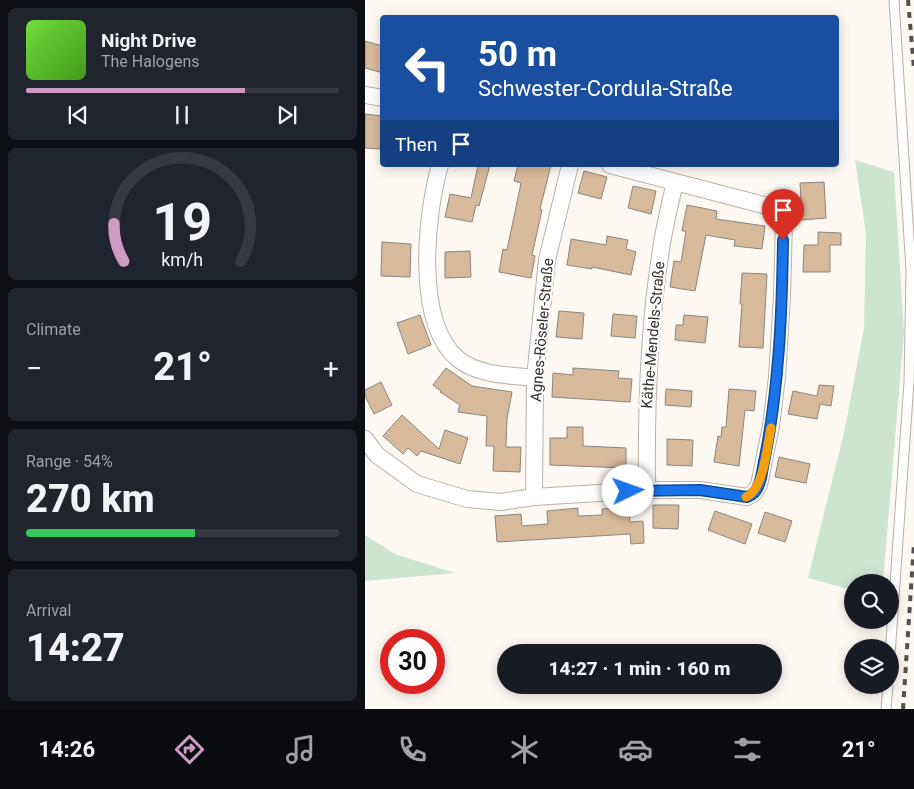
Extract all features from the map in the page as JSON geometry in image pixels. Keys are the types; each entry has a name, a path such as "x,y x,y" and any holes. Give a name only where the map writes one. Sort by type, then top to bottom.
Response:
{"street":[{"path":"365,95 380,98"},
{"path":"439,167 434,185 428,227 428,285 437,331 458,359 485,373 535,378"},
{"name":"Agnes-Röseler-Straße","path":"534,497 535,378 547,260 570,167"},
{"path":"365,439 377,455 417,484 467,499 501,502 534,497 647,490 700,490 747,497 754,494 759,485 771,426 777,377 784,222 780,213 775,208 618,167"},
{"name":"Käthe-Mendels-Straße","path":"647,490 646,408 654,304 661,249 675,182"}],"lane":[{"path":"891,639 909,382 911,270 894,0"},
{"path":"886,709 887,694"}],"green space":[{"path":"855,160 894,172 904,332 884,574 844,574 844,588 808,578 844,433 864,328 866,234"},
{"path":"365,535 395,554 455,573 365,581"}],"building":[{"path":"365,41 380,45 380,72 365,68"},
{"path":"365,114 380,116 380,149 365,148"},
{"path":"478,167 489,167 479,206 476,205 472,222 445,217 450,194 471,198"},
{"path":"518,167 550,167 540,209 542,210 532,255 535,256 531,278 499,272 503,249 507,250 521,183 514,181"},
{"path":"584,171 607,177 601,199 578,193"},
{"path":"824,182 826,218 802,220 800,183"},
{"path":"633,186 656,191 651,214 628,208"},
{"path":"687,205 717,211 716,219 765,226 762,249 734,246 735,240 706,235 695,291 670,287 674,261 681,262 686,231 682,231"},
{"path":"818,232 841,233 841,245 830,245 830,272 803,272 804,245 818,245"},
{"path":"607,236 628,240 626,249 636,252 631,275 592,267 592,269 567,265 571,239 606,245"},
{"path":"382,242 411,244 410,277 381,276"},
{"path":"470,251 471,277 445,278 445,252"},
{"path":"742,273 767,274 763,348 739,347"},
{"path":"559,311 584,313 582,339 556,337"},
{"path":"613,314 637,316 635,338 611,336"},
{"path":"420,315 431,345 408,354 397,323"},
{"path":"684,315 708,317 705,343 675,340 676,325 683,325"},
{"path":"446,368 472,386 512,392 507,419 506,447 521,447 520,472 493,471 494,446 486,446 487,416 458,412 460,405 433,385"},
{"path":"573,368 619,371 618,378 632,379 630,402 552,397 553,373 573,375"},
{"path":"381,382 392,405 374,414 365,396 365,390"},
{"path":"819,385 834,386 831,406 820,404 817,419 788,414 793,391 817,396"},
{"path":"666,389 692,391 691,407 665,405"},
{"path":"729,389 756,391 754,411 745,410 739,466 714,462 718,436 721,437 722,427 726,427"},
{"path":"402,415 439,449 445,430 468,438 460,464 421,451 417,456 408,448 403,454 383,436"},
{"path":"567,427 583,427 583,446 626,448 626,468 550,465 550,438 567,438"},
{"path":"667,439 693,440 692,466 667,465"},
{"path":"779,457 810,464 806,483 775,477"},
{"path":"653,505 679,505 678,529 653,528"},
{"path":"629,507 630,522 643,521 644,543 631,544 630,534 497,542 495,516 521,514 522,526 548,524 547,511 578,508 578,516 602,515 602,509"},
{"path":"715,511 752,524 745,544 708,530"},
{"path":"765,512 792,521 785,542 758,533"}],"railway":[{"path":"908,0 914,69"},
{"path":"903,709 914,543"}],"slow traffic":[{"path":"746,497 754,494 759,485 771,428"}],"route":[{"path":"628,491 700,490 747,497 754,494 759,485 771,426 777,377 783,297 783,240"}]}
